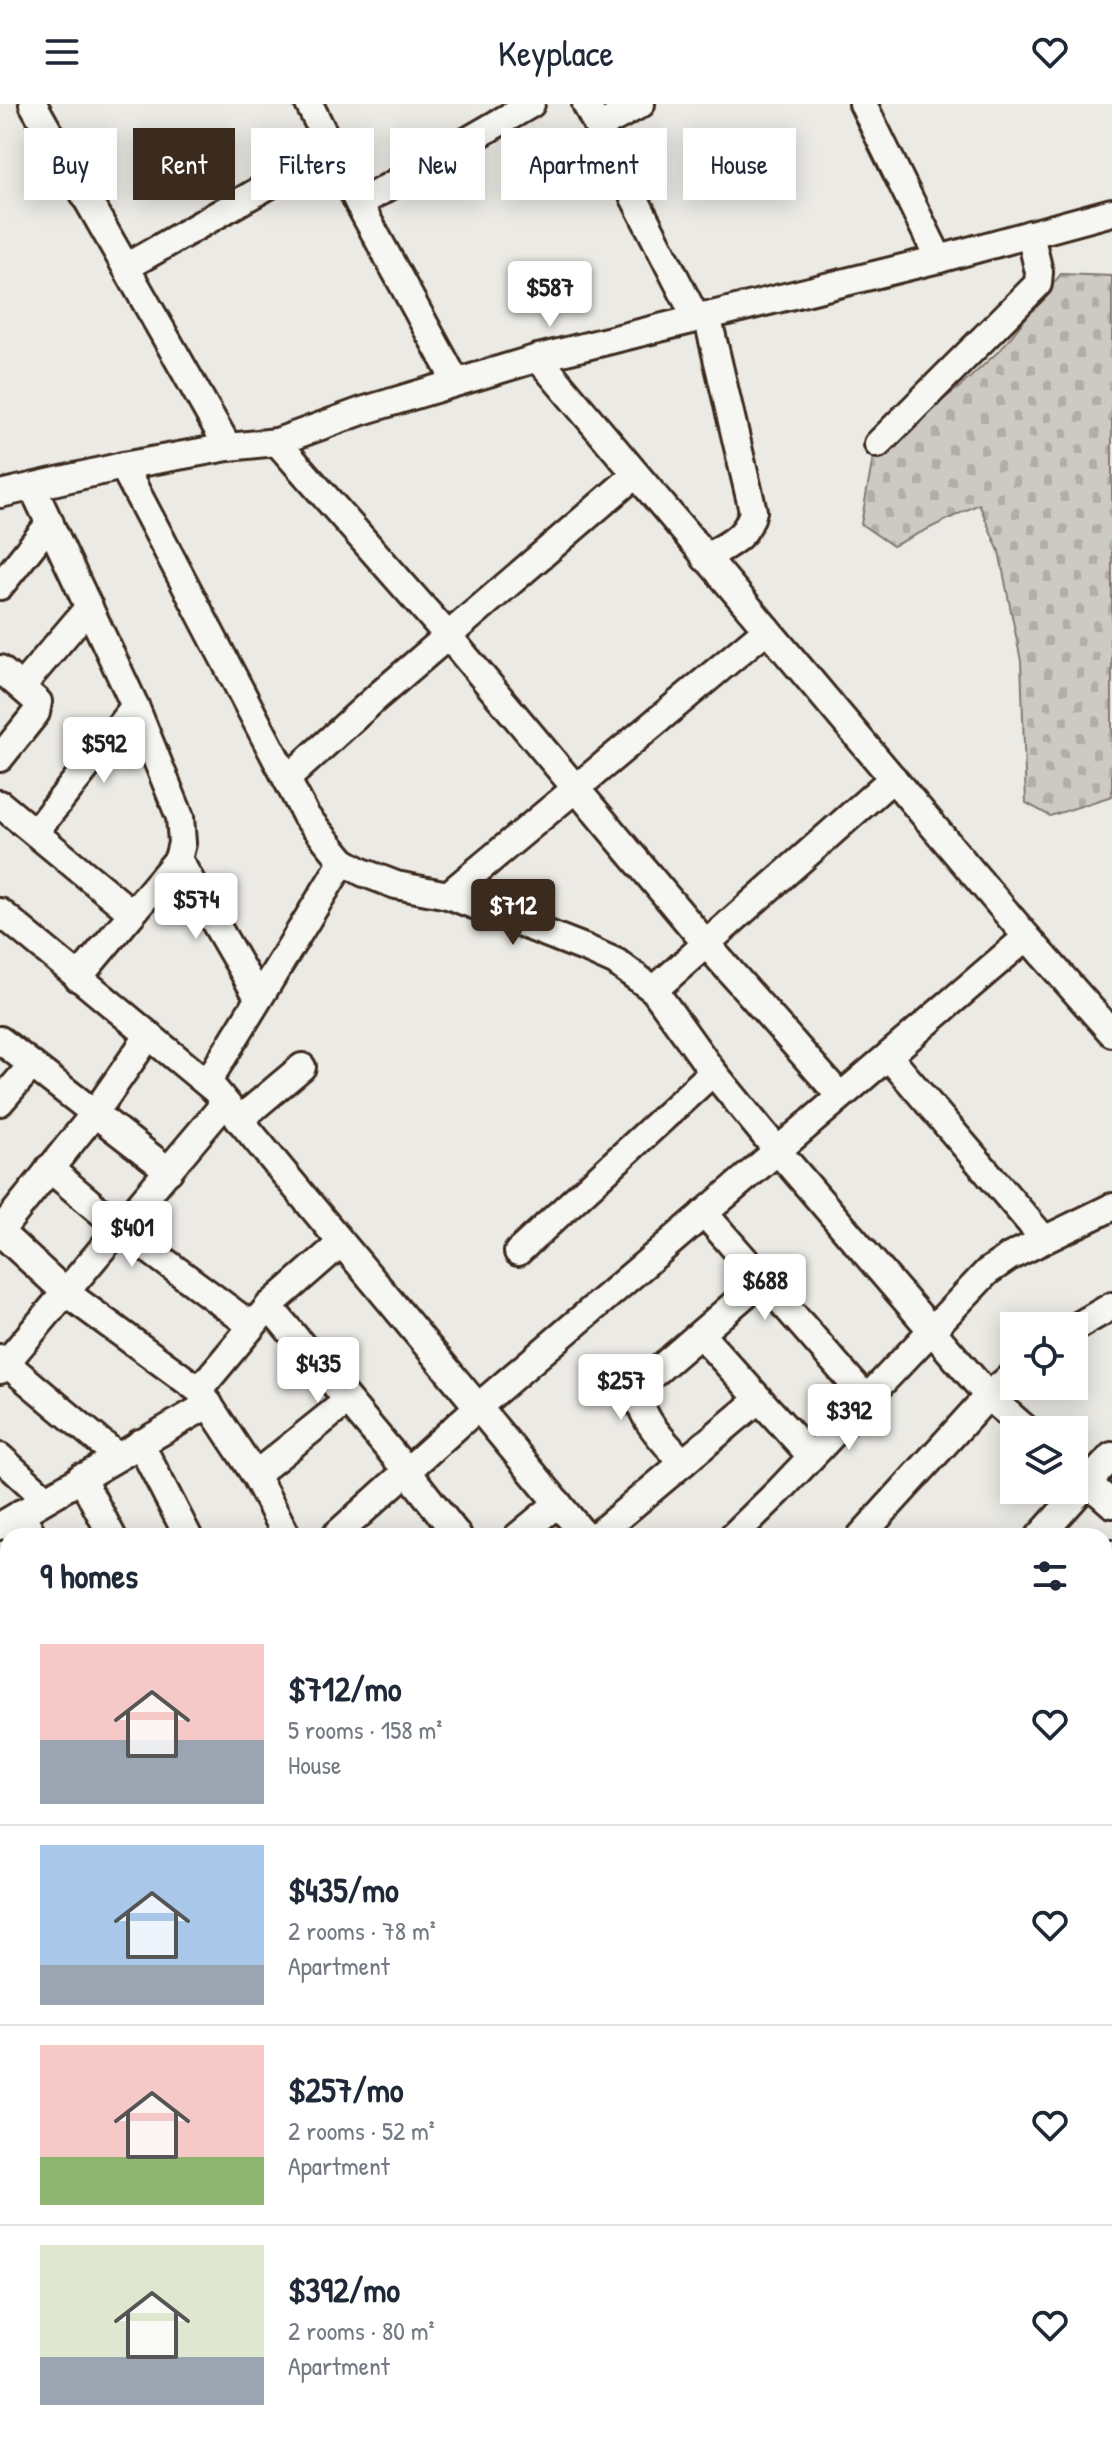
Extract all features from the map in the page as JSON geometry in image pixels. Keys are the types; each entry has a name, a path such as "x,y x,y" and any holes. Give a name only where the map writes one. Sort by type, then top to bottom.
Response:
{"street":[{"path":"33,104 228,447"},
{"path":"309,104 321,128"},
{"path":"359,204 531,104"},
{"path":"641,104 592,115 702,316 753,511 750,525 740,537 705,558"},
{"path":"863,104 939,259"},
{"path":"126,267 251,195"},
{"path":"357,200 456,382"},
{"path":"0,494 123,466 228,447 277,442 362,411 538,358 939,259 1112,212"},
{"path":"878,444 1038,284 1039,272 1030,234"},
{"path":"538,358 1027,937 1112,1033"},
{"path":"277,442 449,637 708,946 840,1096"},
{"path":"123,466 306,816 343,861 396,885 448,895 616,962 654,990 713,1072 777,1150 988,1396 1011,1416"},
{"path":"287,779 378,696 635,475"},
{"path":"33,488 135,706 180,817 182,843 178,859 78,978"},
{"path":"0,586 50,523"},
{"path":"22,686 89,607"},
{"path":"448,895 767,629"},
{"path":"0,669 38,702 36,713 0,758"},
{"path":"35,832 135,706"},
{"path":"654,990 708,946 893,778"},
{"path":"0,804 132,913"},
{"path":"178,859 258,997"},
{"path":"207,1083 343,861"},
{"path":"2,919 207,1083 578,1528"},
{"path":"344,1528 478,1407 1027,937"},
{"path":"149,1035 94,1114 0,1232 65,1292 204,1397 255,1475 283,1528"},
{"path":"0,1040 169,1171"},
{"path":"889,1057 1044,1239"},
{"path":"0,1102 32,1065"},
{"path":"117,1456 2,1364 169,1171 232,1112 302,1067"},
{"path":"518,1252 713,1072"},
{"path":"49,1168 121,1229 260,1316 347,1401 452,1528"},
{"path":"744,1528 987,1272 1009,1257 1112,1207"},
{"path":"704,1213 866,1398"},
{"path":"18,1525 45,1498 140,1443 204,1397 260,1316 340,1244"},
{"path":"683,1463 642,1409 639,1392 650,1376 762,1280"},
{"path":"1088,1320 1112,1306"},
{"path":"700,1334 811,1456"},
{"path":"868,1528 1000,1386"},
{"path":"606,1528 759,1399"},
{"path":"255,1475 347,1401"},
{"path":"140,1443 184,1528"},
{"path":"1088,1472 1112,1456"},
{"path":"0,1457 45,1498"},
{"path":"81,1477 108,1528"},
{"path":"1088,1483 1112,1504"},
{"path":"528,1528 558,1503"},
{"path":"1046,1528 1062,1504"}],"green space":[{"path":"1061,274 1112,276 1112,796 1050,816 1026,803 1021,661 999,551 979,504 893,546 861,524 874,452 961,386 1002,348"}]}
